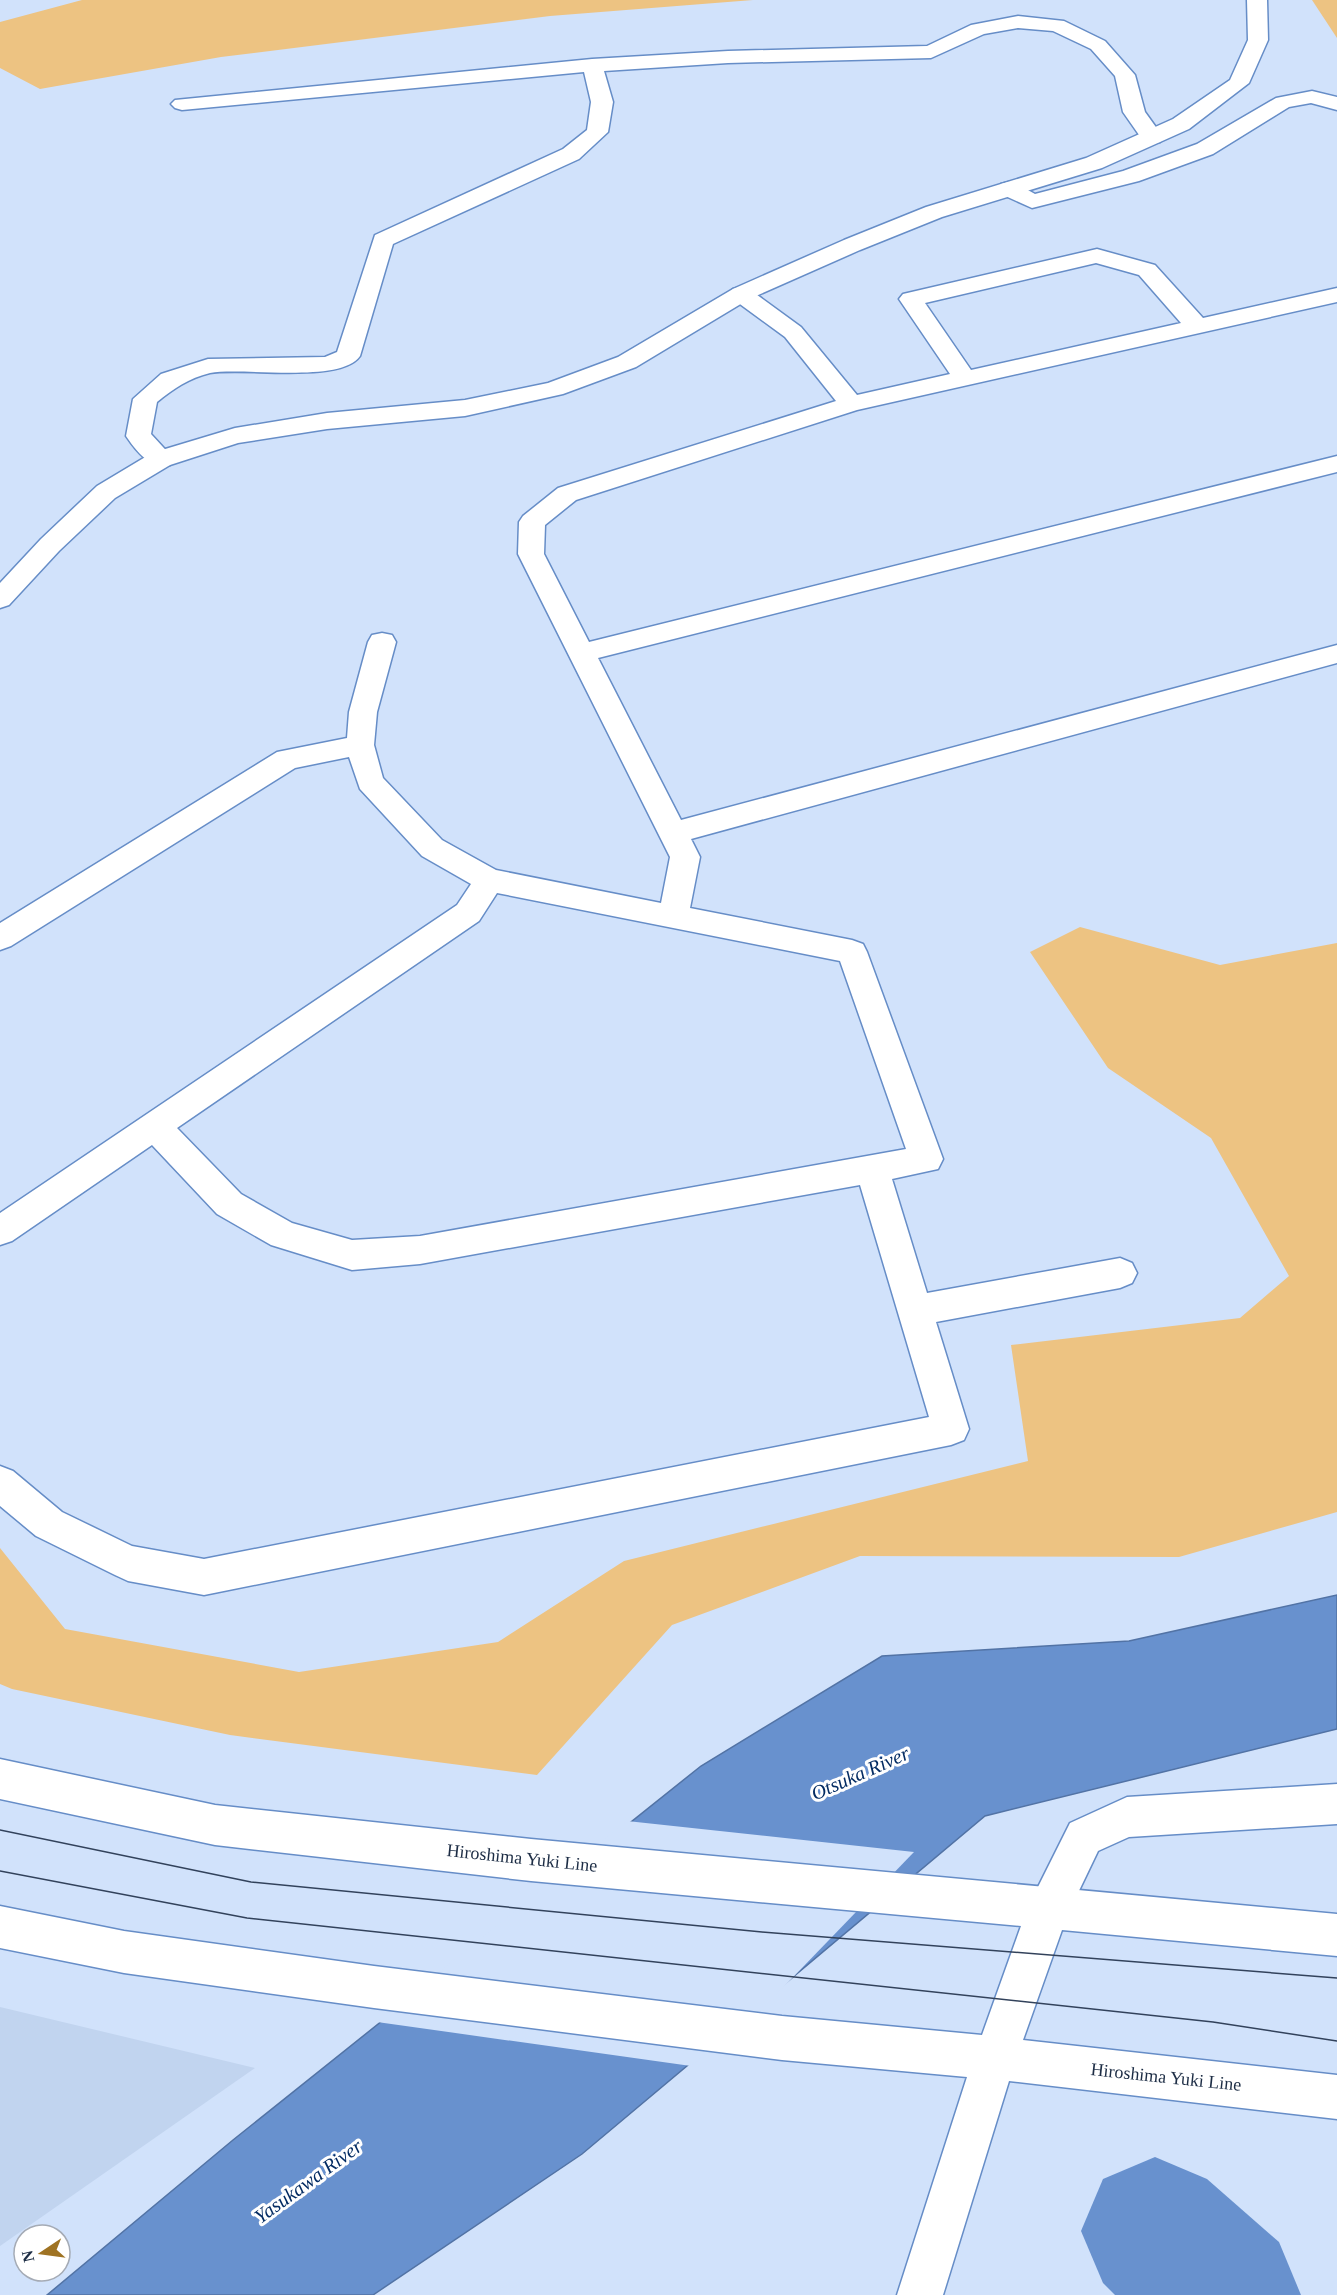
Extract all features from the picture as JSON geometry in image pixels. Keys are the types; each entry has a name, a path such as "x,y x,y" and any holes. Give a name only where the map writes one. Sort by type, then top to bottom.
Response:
{"street":[{"path":"0,599 50,545 105,492 161,459 235,436 327,422 465,408 554,389 627,363 741,294 934,212 1094,163 1181,124 1239,83 1258,40 1257,0"},
{"path":"182,104 592,65 728,57 932,52 978,30 1018,22 1057,26 1098,45 1125,75 1134,112 1152,137"},
{"path":"161,459 138,436 145,399 170,379 208,366 329,364 348,356 383,240 571,154 597,132 602,102 592,65"},
{"path":"1009,189 1032,201 1131,176 1205,149 1283,102 1312,97 1337,104"},
{"path":"965,378 911,299 1097,256 1147,270 1197,326"},
{"path":"741,294 793,332 851,404"},
{"path":"673,917 685,857 531,554 532,522 567,494 851,404 1337,295"},
{"path":"581,653 1337,464"},
{"path":"154,1126 229,1204 282,1235 352,1255 420,1250 926,1159 852,952 489,880 432,848 370,782 360,745 363,712 382,642"},
{"path":"673,833 1337,654"},
{"path":"0,938 287,759 360,745"},
{"path":"0,1231 468,913 489,880"},
{"path":"0,1483 48,1524 128,1563 204,1577 951,1429 872,1168"},
{"path":"914,1311 1120,1273"},
{"name":"Hiroshima Yuki Line","path":"0,1779 215,1825 531,1860 1337,1935"},
{"path":"920,2295 995,2058 1049,1907 1084,1838 1127,1817 1337,1804"},
{"name":"Hiroshima Yuki Line","path":"0,1927 124,1952 374,1987 782,2038 995,2058 1337,2097"}],"shaded area":[{"path":"82,0 753,0 550,16 221,57 40,89 0,68 0,22"},
{"path":"1312,0 1337,0 1337,38"},
{"path":"1080,927 1220,965 1337,943 1337,1512 1179,1557 860,1556 672,1625 537,1775 230,1735 12,1689 0,1684 0,1548 65,1629 299,1672 498,1642 624,1561 1028,1461 1011,1345 1240,1318 1289,1276 1211,1138 1108,1068 1030,952"},
{"path":"0,2007 255,2068 33,2223 12,2223 12,2238 0,2246"}],"water":[{"name":"Otsuka River","path":"1337,1595 1337,1729 985,1816 582,2154 373,2295 47,2295 61,2283 72,2283 72,2274 233,2140 701,1766 882,1656 1129,1641"}],"pier":[{"path":"627,1821 914,1852 772,1999 691,2066 377,2022"}],"waterway":[{"name":"Yasukawa River","path":"1155,2231 1226,2295"}],"tram line":[{"path":"0,1830 251,1882 762,1932 1337,1978"},
{"path":"0,1871 247,1918 1213,2022 1337,2041"}]}
